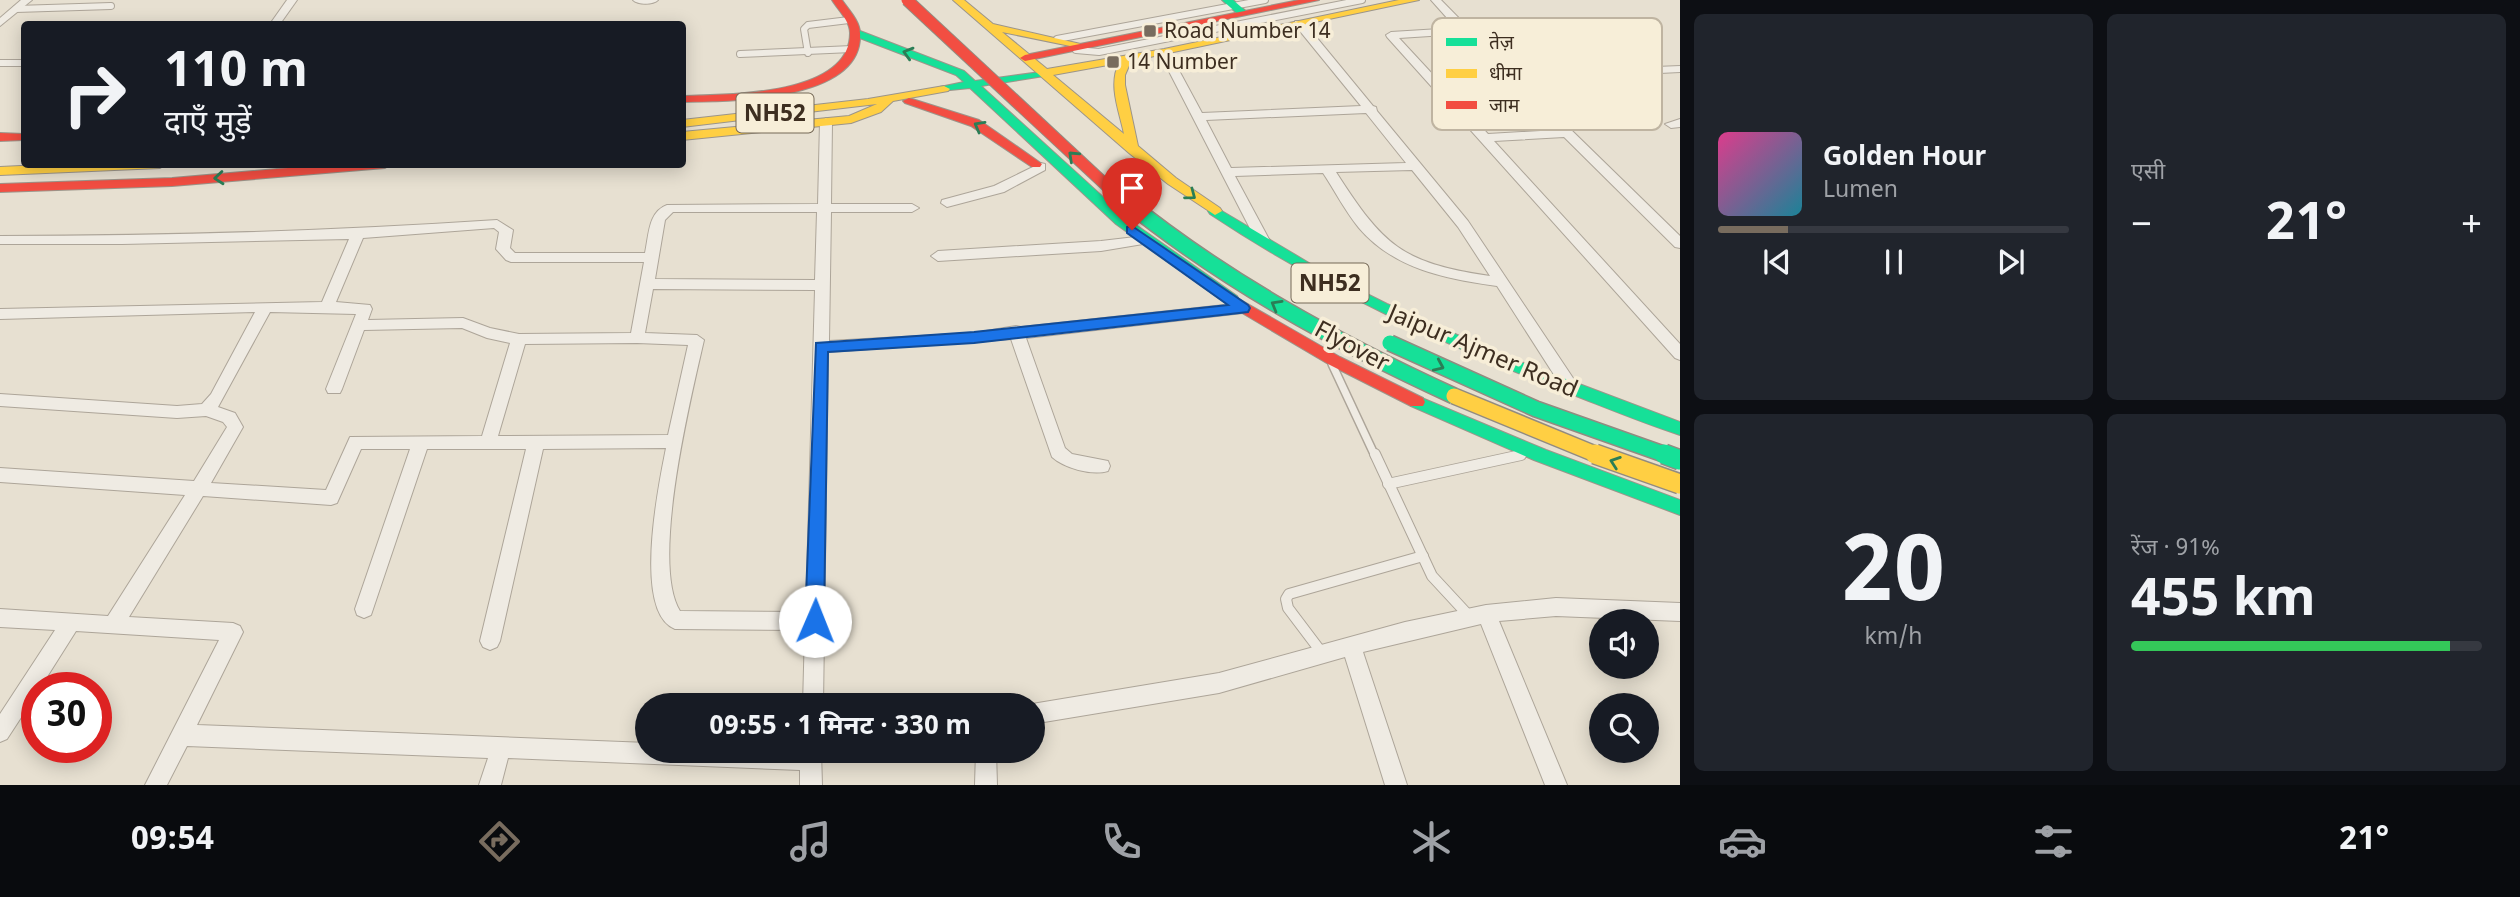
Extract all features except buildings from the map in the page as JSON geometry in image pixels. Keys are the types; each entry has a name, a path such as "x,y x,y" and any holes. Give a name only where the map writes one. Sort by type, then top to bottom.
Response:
{"main road":[{"path":"686,99 806,86 838,72 848,63 853,34 837,0"},
{"name":"Flyover","path":"907,0 1116,195 1213,267 1339,340 1425,383 1544,436 1680,484"},
{"path":"929,0 965,32"},
{"name":"Jaipur Ajmer Road","path":"958,0 1133,150 1219,216 1266,247 1381,309 1571,388 1680,429"},
{"path":"1026,58 1065,45 1235,6 1314,0"},
{"path":"1044,73 1164,52 1414,0"},
{"path":"989,26 1065,45"},
{"path":"853,34 895,50 939,62 960,73"},
{"name":"NH52","path":"686,113 799,99 960,73 1026,58"},
{"path":"996,59 1036,96"},
{"path":"1128,59 1119,75 1119,85 1133,150"},
{"name":"NH52","path":"960,73 1098,202 1144,240 1243,308 1329,357 1436,411 1531,452 1680,508"},
{"name":"NH52","path":"686,124 868,102 1044,73"},
{"path":"686,136 826,122 872,113 892,98 935,108 975,123 1098,202"},
{"path":"0,137 21,137"},
{"path":"0,159 21,159"},
{"path":"0,171 69,168"},
{"path":"0,188 172,182 338,168"},
{"name":"Flyover","path":"1370,334 1536,409 1680,460"}],"street":[{"path":"0,23 27,0"},
{"path":"277,21 292,0"},
{"path":"638,0 653,0"},
{"path":"1436,0 1452,18"},
{"path":"1299,23 1372,109 1463,224 1571,388"},
{"path":"1432,33 1391,35 1432,80"},
{"path":"1164,52 1266,247"},
{"path":"1662,70 1680,69"},
{"path":"1197,117 1372,109"},
{"path":"813,693 826,122"},
{"path":"1477,130 1680,354"},
{"path":"1564,130 1680,244"},
{"path":"1484,138 1567,133"},
{"path":"1226,172 1416,166"},
{"path":"947,203 999,189 1041,167"},
{"path":"1328,170 1364,225 1381,243 1421,267 1439,274 1501,282"},
{"path":"637,338 661,214 672,208 912,208"},
{"path":"0,240 358,234 497,224 506,230 503,249 511,257 652,257"},
{"path":"327,307 358,234"},
{"path":"938,256 1101,246 1144,240"},
{"path":"647,284 822,285"},
{"path":"206,410 216,398 265,307"},
{"path":"0,314 265,307 365,309 334,389"},
{"path":"821,347 974,338 1016,331 1243,308"},
{"path":"359,325 463,323 486,333 519,339 697,340 661,521 663,599 668,615 676,620 815,621"},
{"path":"1016,331 1058,452 1067,460 1102,466"},
{"path":"488,442 519,339"},
{"path":"0,400 177,412 206,410 229,417 234,427 113,625"},
{"path":"0,475 197,491 331,498 356,442 676,441"},
{"path":"364,609 422,442"},
{"path":"490,641 536,443"},
{"path":"1045,712 1219,683 1351,646 1478,615 1556,607 1680,612"},
{"path":"1478,615 1556,785"},
{"path":"0,618 233,632 156,785"},
{"path":"0,732 71,622"},
{"path":"1351,646 1396,785"},
{"path":"181,736 635,751"},
{"path":"490,785 501,748"},
{"path":"811,763 811,785"},
{"path":"986,763 986,785"}],"lane":[{"path":"1065,45 1265,0"},
{"path":"1065,45 1099,52 1362,0"},
{"path":"16,9 111,6"},
{"path":"808,54 803,29 808,25 853,34"},
{"path":"740,54 808,54 853,34"},
{"path":"1081,67 1099,52"},
{"path":"0,63 21,63"},
{"path":"1329,357 1432,576 1478,615"},
{"path":"1388,484 1531,452"},
{"path":"1323,654 1288,608 1286,599 1289,594 1423,556"}],"traffic: fast":[{"path":"1227,0 1243,13"},
{"path":"856,33 960,73 1121,221 1232,300"},
{"path":"944,89 1044,73"},
{"path":"1108,187 1188,249 1274,304 1363,353 1454,396"},
{"path":"1215,211 1324,278 1382,308 1500,360 1680,429"},
{"path":"1390,343 1536,409 1680,460"},
{"path":"1417,402 1540,455 1680,508"}],"traffic: slow":[{"path":"958,0 1172,181 1215,211"},
{"path":"1044,73 1164,52 1414,0"},
{"path":"993,27 1080,45"},
{"path":"1127,59 1119,75 1119,85 1133,150"},
{"path":"686,124 868,102 944,89"},
{"path":"686,136 851,119 877,110 889,99"},
{"path":"0,171 69,168"},
{"path":"1454,396 1585,451 1680,484"}],"traffic: jam":[{"path":"686,99 757,95 787,90 815,82 837,71 851,55 855,33 837,0"},
{"path":"907,0 1108,187"},
{"path":"1025,58 1314,0"},
{"path":"909,101 975,123 1036,164"},
{"path":"0,137 21,137"},
{"path":"0,188 172,182 338,168"},
{"path":"1232,300 1335,361 1417,402"}],"place":[{"name":"Road Number 14","path":"1150,31"},
{"name":"14 Number","path":"1113,62"}],"route":[{"path":"815,621 821,347 974,338 1016,331 1126,322 1243,308 1132,230"}]}
